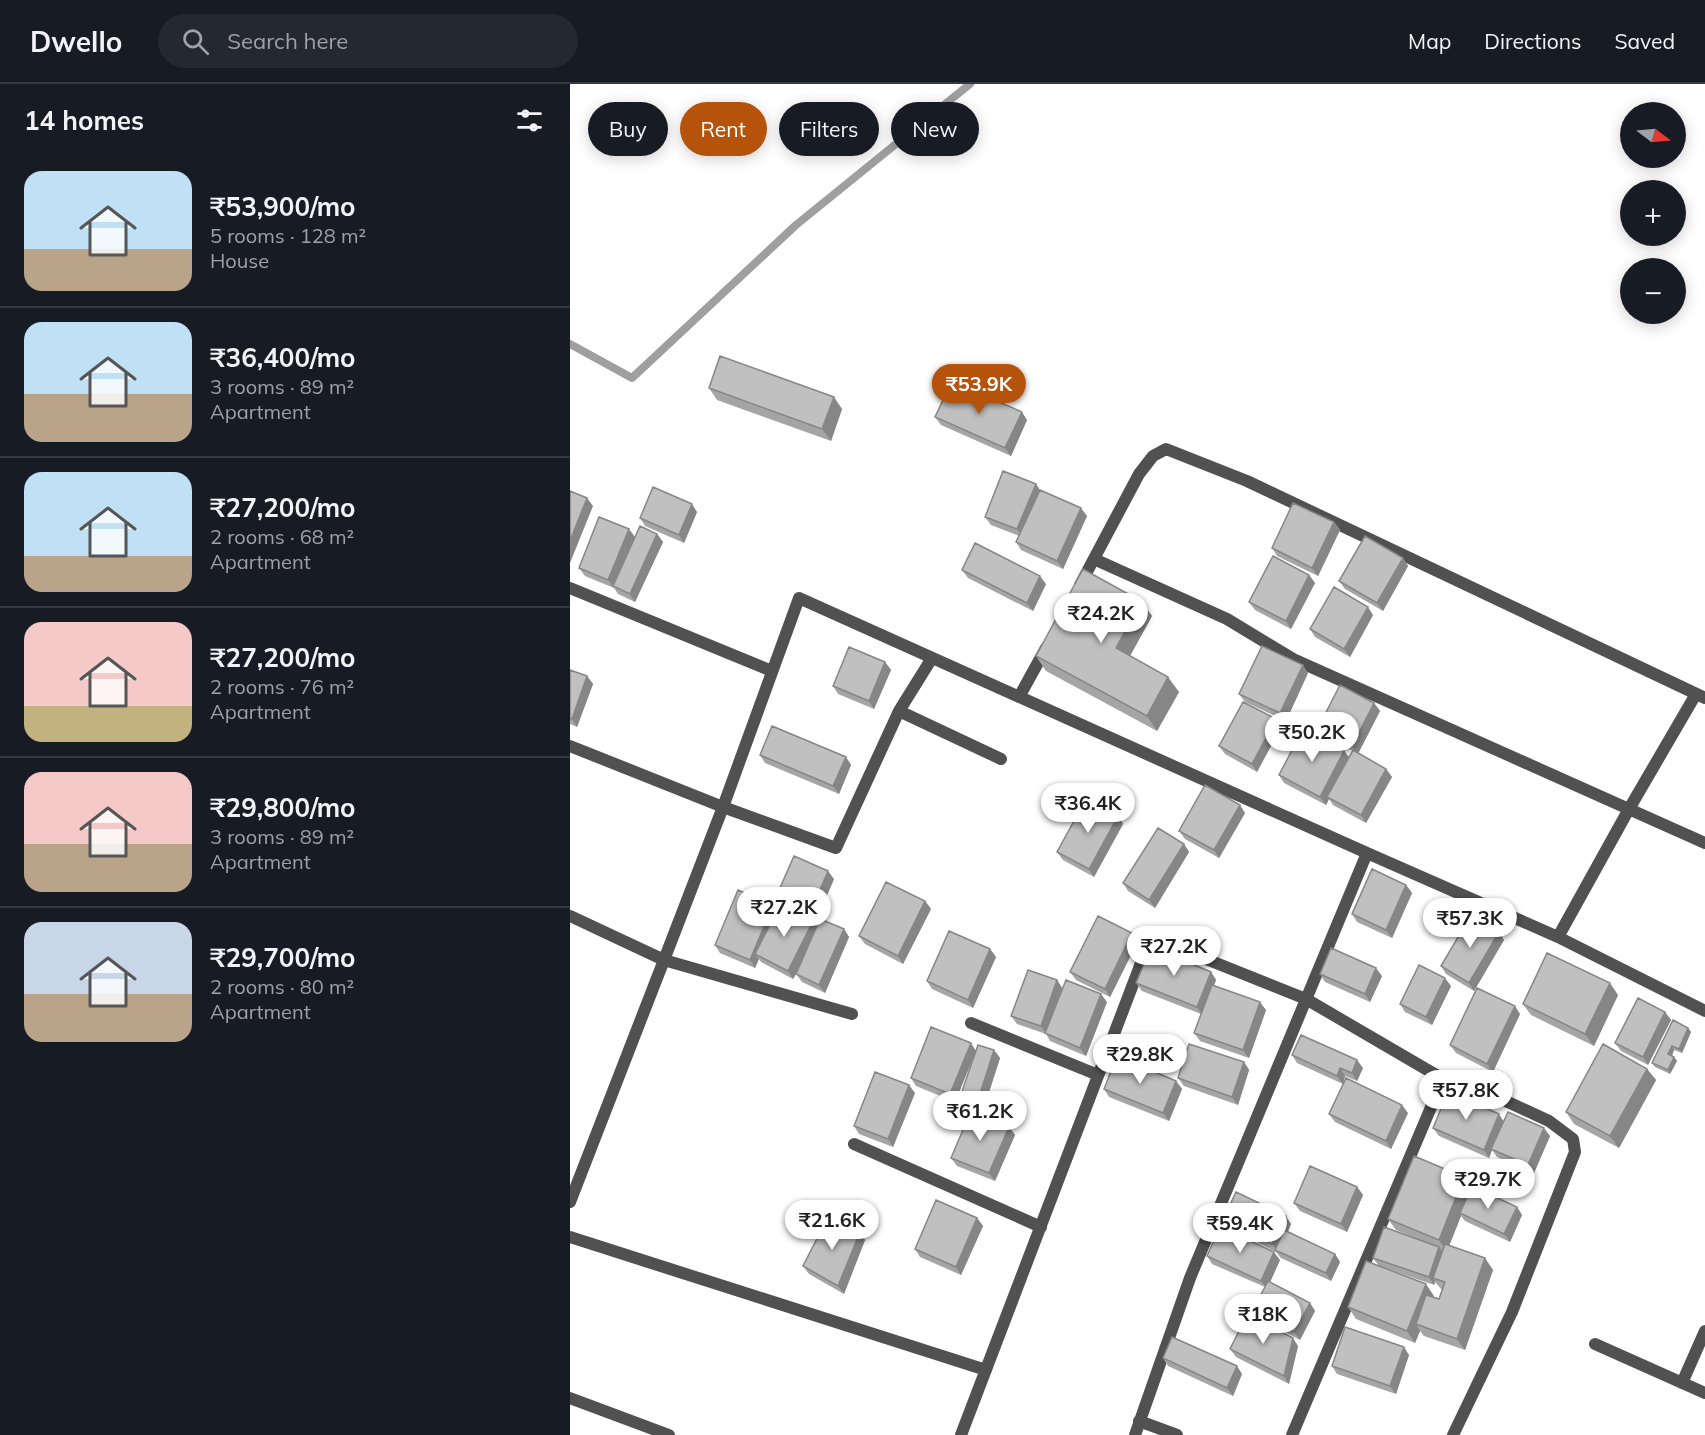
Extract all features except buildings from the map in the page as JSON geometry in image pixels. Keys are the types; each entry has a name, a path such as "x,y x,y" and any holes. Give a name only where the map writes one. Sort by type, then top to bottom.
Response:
{"street":[{"path":"1072,599 1139,474 1153,456 1166,449 1247,481 1701,696 1629,809 1558,937"},
{"path":"1094,559 1227,619 1293,659 1705,843"},
{"path":"570,588 772,671"},
{"path":"570,1202 723,807 799,598 1558,937 1705,1011"},
{"path":"1019,697 1051,638"},
{"path":"570,746 723,807 836,848 899,711 932,658"},
{"path":"899,711 1001,759"},
{"path":"1135,1435 1190,1278 1367,853"},
{"path":"570,916 664,960 852,1014"},
{"path":"961,1435 1151,937 1306,999 1443,1079 1469,1084 1549,1121 1573,1139 1575,1152 1512,1312 1453,1435"},
{"path":"971,1023 1098,1075"},
{"path":"1292,1435 1443,1079"},
{"path":"854,1144 1041,1227"},
{"path":"570,1237 986,1370"},
{"path":"1682,1383 1705,1331"},
{"path":"1595,1344 1705,1393"},
{"path":"570,1398 669,1435"},
{"path":"1139,1421 1177,1435"}],"waterway":[{"path":"570,344 632,378 796,225 970,84"}]}
